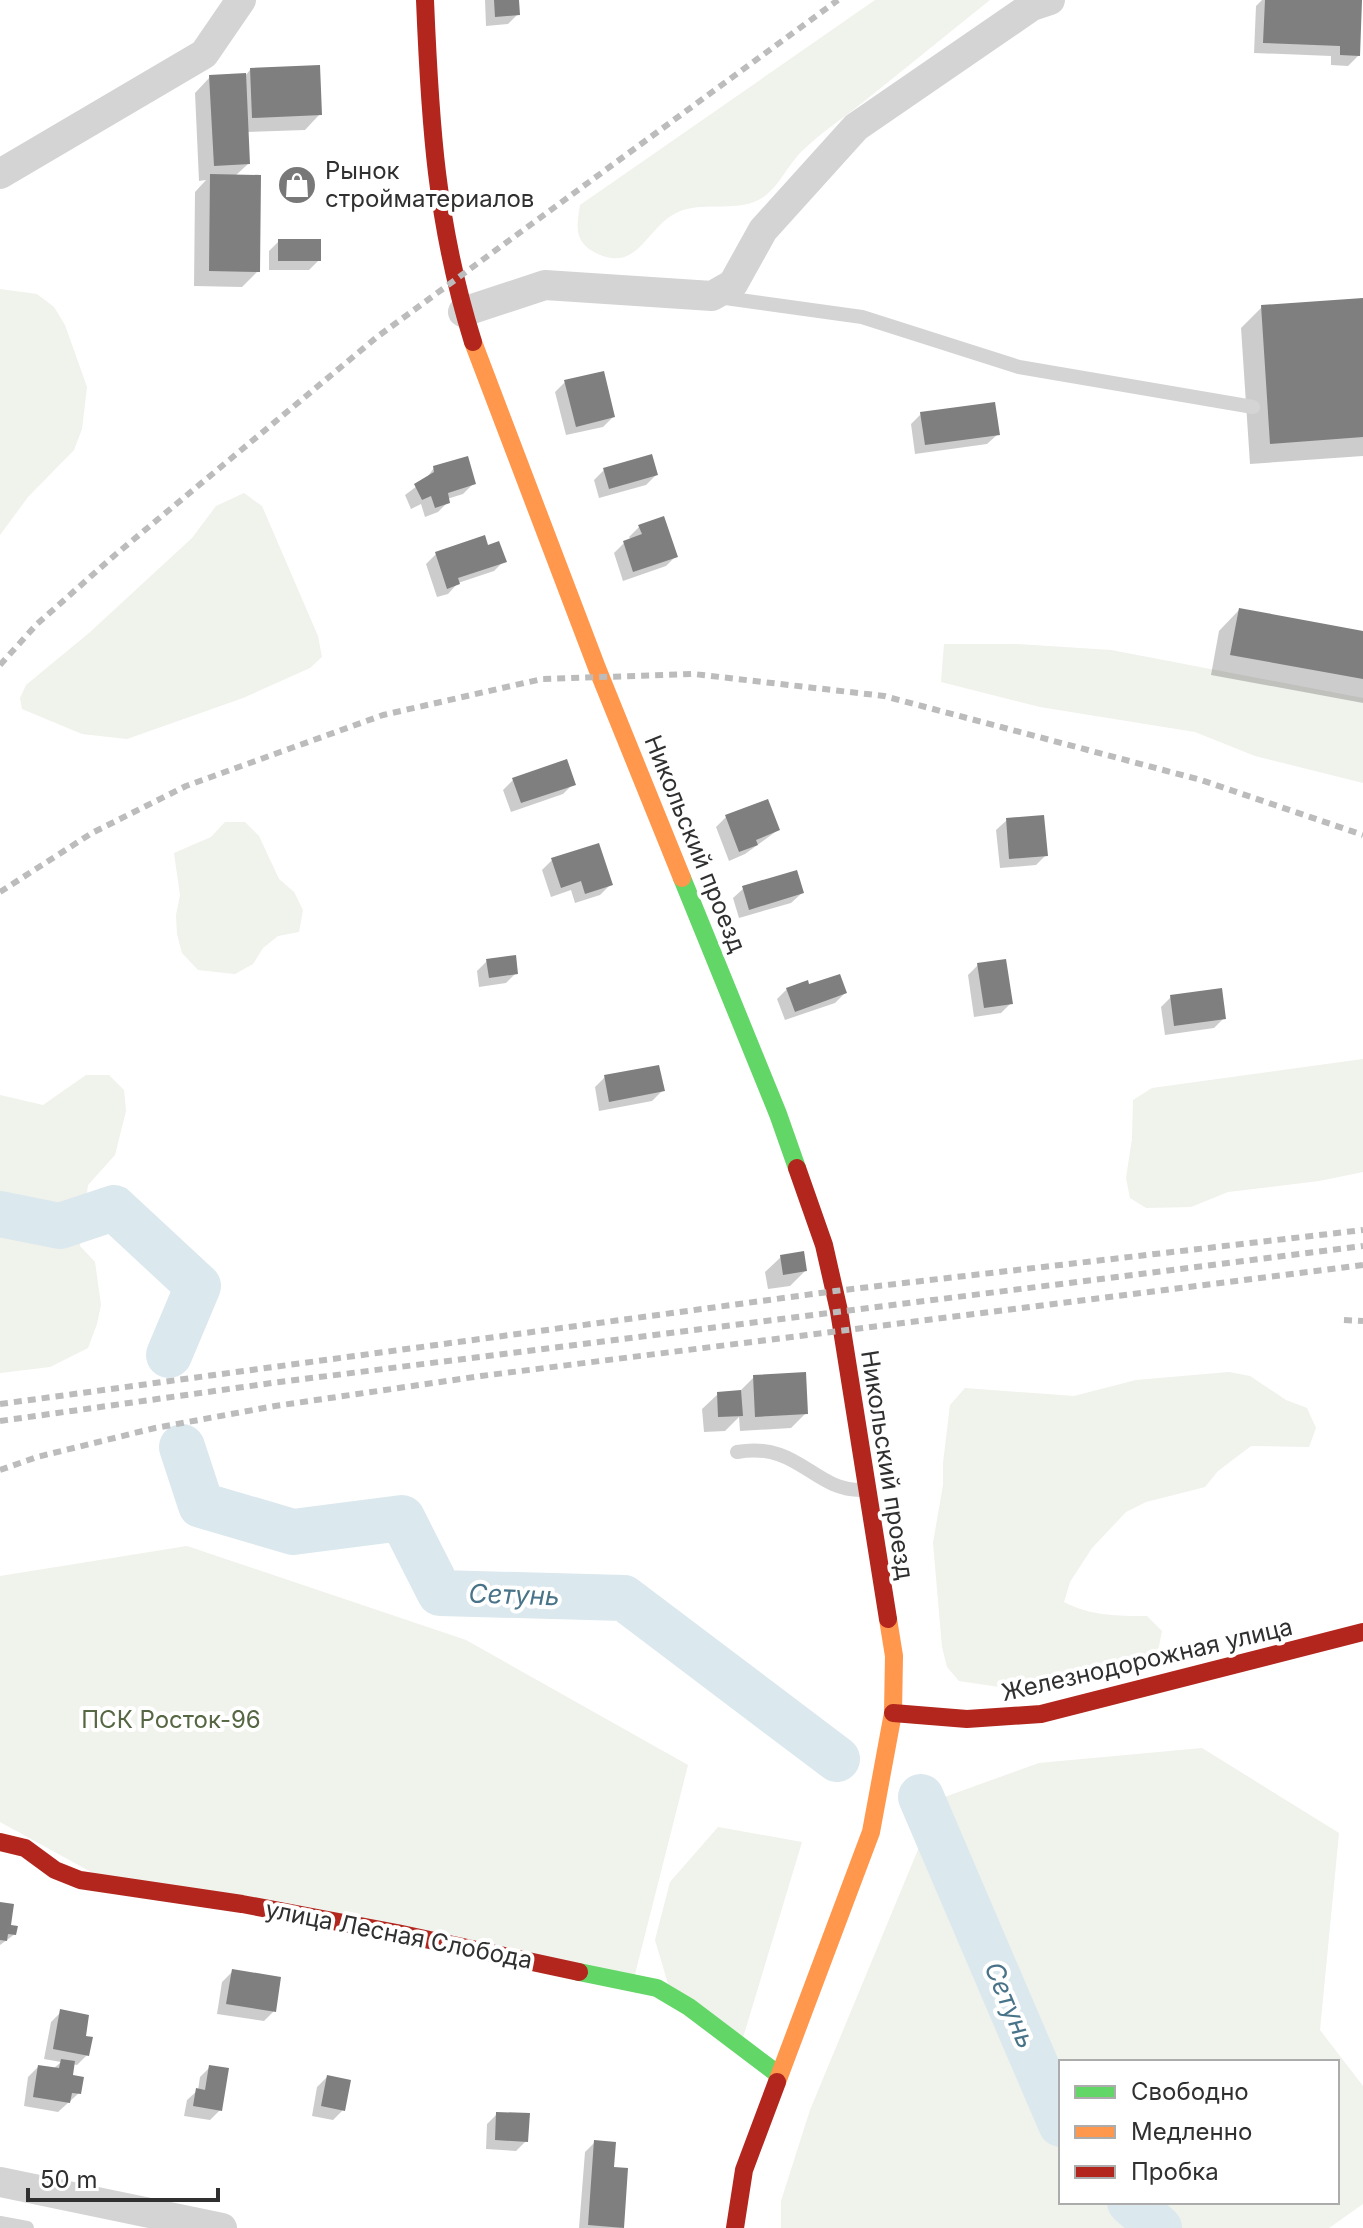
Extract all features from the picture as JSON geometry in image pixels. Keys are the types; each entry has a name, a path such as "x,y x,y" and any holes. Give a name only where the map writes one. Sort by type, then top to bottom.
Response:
{"main road":[{"name":"Никольский проезд","path":"425,0 430,110 441,213 463,312 597,668 801,1176 835,1291 894,1656 893,1713 871,1832 744,2170 735,2228"},
{"name":"Железнодорожная улица","path":"893,1713 974,1720 1041,1714 1363,1632"},
{"name":"улица Лесная Слобода","path":"0,1842 25,1848 55,1870 80,1880 242,1904 381,1930 657,1988 689,2007 779,2075"}],"street":[{"path":"0,174 204,54 241,0"},
{"path":"463,312 545,285 712,296 733,284 763,230 856,127 1032,6 1050,0"},
{"path":"0,2182 222,2228"}],"lane":[{"path":"712,296 862,317 1019,367 1253,407"},
{"path":"737,1452 765,1450 799,1462 842,1489 867,1490"},
{"path":"0,2223 27,2228"}],"green space":[{"path":"875,0 990,0 815,139 796,157 766,195 746,204 678,212 667,218 641,246 621,258 609,258 587,247 580,237 578,225 580,205"},
{"path":"0,289 37,294 54,307 65,325 87,387 82,429 74,450 28,497 0,535"},
{"path":"244,493 262,506 318,636 322,657 310,668 243,698 127,739 82,734 22,709 20,698 26,685 89,633 192,538 216,506"},
{"path":"944,644 1017,644 1111,650 1363,698 1363,783 1255,756 1195,732 1040,707 941,682"},
{"path":"225,822 245,822 259,836 279,879 294,892 303,910 299,932 278,936 263,948 253,964 235,974 198,970 182,953 177,934 176,915 180,895 174,853 211,837"},
{"path":"1363,1059 1363,1172 1319,1181 1228,1192 1191,1207 1146,1208 1130,1198 1126,1178 1132,1139 1133,1100 1152,1088"},
{"path":"86,1075 109,1075 124,1090 126,1111 115,1155 88,1185 80,1246 95,1262 101,1305 97,1324 88,1348 50,1367 0,1373 0,1095 43,1105"},
{"path":"1229,1372 1250,1376 1286,1400 1307,1408 1316,1428 1309,1447 1251,1446 1218,1471 1205,1487 1146,1502 1126,1512 1092,1548 1070,1582 1064,1602 1094,1613 1147,1616 1162,1631 1158,1651 1139,1665 1118,1661 1039,1693 959,1681 947,1667 942,1647 933,1543 943,1485 950,1405 965,1388 1074,1396 1136,1380"},
{"name":"ПСК Росток-96","path":"187,1546 466,1640 688,1765 633,1982 102,1878 0,1822 0,1576"},
{"path":"1202,1748 1339,1833 1320,2030 1363,2086 1363,2204 1329,2228 781,2228 781,2201 810,2110 939,1799 1039,1763"},
{"path":"718,1827 802,1842 742,2041 669,1987 655,1940 670,1882"}],"building":[{"path":"494,0 519,0 520,15 495,17"},
{"path":"1265,0 1362,0 1360,56 1340,55 1340,46 1263,43"},
{"path":"320,65 322,115 252,118 250,68"},
{"path":"246,73 250,164 214,166 209,75"},
{"path":"210,174 261,175 260,272 209,271"},
{"path":"278,239 321,239 321,261 278,261"},
{"path":"1363,298 1363,437 1270,444 1261,305"},
{"path":"604,371 615,417 576,427 564,380"},
{"path":"995,402 1000,435 925,445 920,412"},
{"path":"652,454 658,475 609,489 603,468"},
{"path":"468,456 476,484 448,493 450,503 435,508 431,496 422,500 414,484 434,472 433,466"},
{"path":"664,516 678,557 633,572 623,541 642,534 638,525"},
{"path":"485,535 488,545 499,541 507,562 458,578 460,584 447,589 435,552"},
{"path":"1239,608 1363,631 1363,679 1230,655"},
{"path":"567,759 576,785 521,803 512,778"},
{"path":"768,799 780,830 756,840 758,845 739,852 725,815"},
{"path":"1044,815 1048,856 1009,859 1006,818"},
{"path":"599,843 613,885 585,894 581,881 561,888 551,858"},
{"path":"797,870 804,893 749,910 742,886"},
{"path":"516,955 518,974 489,978 486,959"},
{"path":"1006,959 1013,1004 984,1008 977,963"},
{"path":"840,974 847,993 795,1012 786,988"},
{"path":"1222,988 1226,1019 1174,1026 1170,995"},
{"path":"659,1065 665,1091 609,1102 604,1075"},
{"path":"804,1251 807,1271 783,1275 780,1255"},
{"path":"806,1372 808,1414 755,1417 753,1375"},
{"path":"741,1390 743,1416 718,1417 717,1392"},
{"path":"0,1902 14,1904 11,1925 18,1926 16,1935 8,1934 7,1941 0,1940"},
{"path":"232,1969 281,1977 276,2012 226,2004"},
{"path":"60,2009 89,2015 86,2036 93,2037 89,2056 53,2049"},
{"path":"61,2059 75,2061 73,2075 84,2077 81,2094 72,2093 70,2103 33,2097 38,2065 59,2068"},
{"path":"209,2065 229,2068 222,2111 193,2106 196,2088 205,2090"},
{"path":"327,2075 351,2080 345,2111 321,2106"},
{"path":"496,2112 530,2113 528,2142 495,2140"},
{"path":"594,2140 616,2142 614,2167 628,2168 624,2228 588,2225"}],"waterway":[{"name":"Сетунь","path":"0,1214 60,1226 114,1208 198,1286 169,1355"},
{"name":"Сетунь","path":"182,1447 201,1505 293,1532 402,1518 440,1593 624,1598 837,1759"},
{"name":"Сетунь","path":"921,1797 1059,2119"},
{"name":"Сетунь","path":"1132,2204 1159,2228"}],"railway":[{"path":"0,665 37,624 115,555 377,337 838,0"},
{"path":"0,892 92,833 186,786 383,715 542,679 694,674 884,696 1201,780 1363,835"},
{"path":"0,1404 835,1291 1363,1230"},
{"path":"0,1421 272,1383 1363,1246"},
{"path":"0,1470 37,1457 155,1428 275,1406 481,1376 1363,1265"},
{"path":"1344,1320 1363,1321"}],"traffic: fast":[{"path":"682,878 797,1168"},
{"path":"579,1972 657,1988 689,2007 779,2075"}],"traffic: slow":[{"path":"473,342 597,668 682,878"},
{"path":"777,2082 871,1832 893,1713 894,1656 888,1619"}],"traffic: jam":[{"path":"425,0 437,173 451,256 473,342"},
{"path":"797,1168 824,1245 839,1311 888,1619"},
{"path":"893,1713 967,1719 1041,1714 1363,1632"},
{"path":"0,1842 25,1848 55,1870 80,1880 242,1904 579,1972"},
{"path":"735,2228 744,2170 777,2082"}],"place":[{"name":"Рынок стройматериалов","path":"297,185"}]}
